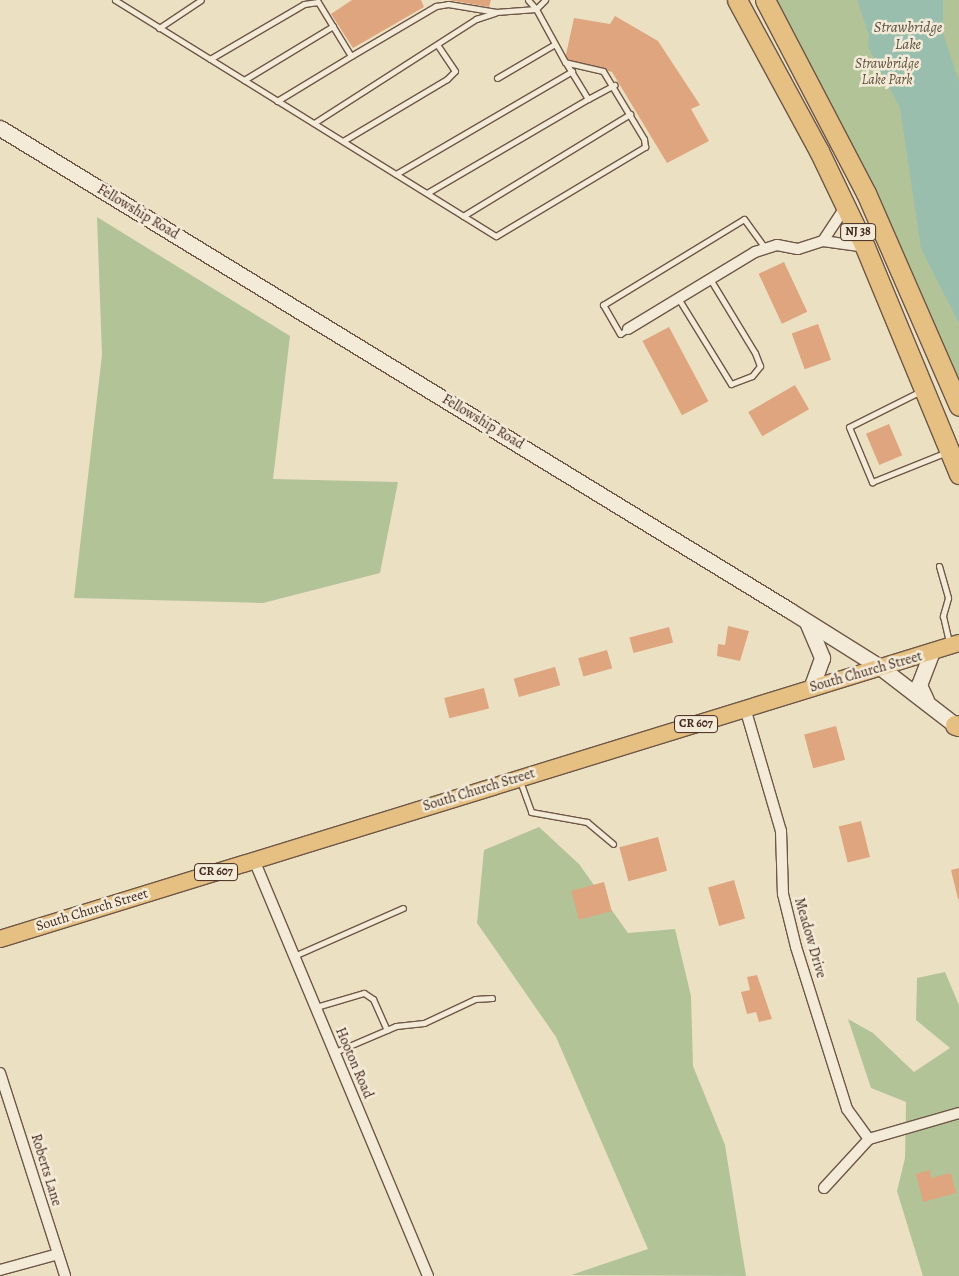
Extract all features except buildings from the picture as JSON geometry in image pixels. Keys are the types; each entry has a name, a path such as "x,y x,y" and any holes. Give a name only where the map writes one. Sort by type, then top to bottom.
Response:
{"highway":[{"name":"NJ 38","path":"737,0 846,206 926,388 959,474"},
{"name":"NJ 38","path":"765,0 862,185 959,406"}],"main road":[{"name":"South Church Street","path":"0,940 954,645"}],"street":[{"name":"Fellowship Road","path":"0,128 880,667 958,726"},
{"path":"823,240 846,206"},
{"path":"628,329 765,248 776,245 798,248 823,240 865,247"},
{"path":"806,621 822,658 811,688"},
{"path":"926,701 918,685 931,653"},
{"name":"Meadow Drive","path":"746,708 781,831 783,894 796,948 847,1109 869,1139"},
{"name":"Hooton Road","path":"254,860 428,1276"},
{"name":"Roberts Lane","path":"0,1073 65,1276"},
{"path":"824,1188 869,1139 959,1113"},
{"path":"0,1270 58,1254"}],"lane":[{"path":"114,0 496,236 644,147 644,139 614,85 603,71 566,62"},
{"path":"159,28 201,0"},
{"path":"528,0 536,9 588,99"},
{"path":"277,101 436,6 448,4 496,12 536,9 546,0"},
{"path":"210,59 304,4 318,2 351,56"},
{"path":"314,124 438,46 476,19 496,12"},
{"path":"244,80 333,26"},
{"path":"497,78 555,44"},
{"path":"343,141 448,79 455,70 438,46"},
{"path":"396,174 572,71"},
{"path":"427,193 614,85"},
{"path":"464,216 630,114"},
{"path":"628,329 620,334 602,305 744,219 765,248"},
{"path":"678,298 731,384 752,376 760,366 755,353 710,279"},
{"path":"926,388 848,427 872,482 950,451"},
{"path":"939,566 948,598 943,616 954,645"},
{"path":"519,778 531,812 587,822 613,844"},
{"path":"294,956 403,908"},
{"path":"315,1007 364,993 373,999 387,1030"},
{"path":"334,1052 387,1030 424,1023 484,996 492,998"}],"green space":[{"name":"Strawbridge Lake Park","path":"765,0 959,0 959,406"},
{"path":"97,217 290,336 273,479 398,482 380,573 263,603 74,598 102,355"},
{"path":"539,827 579,864 628,933 675,929 691,996 693,1066 725,1145 746,1276 571,1275 648,1249 556,1037 477,923 484,850"},
{"path":"945,972 959,1005 959,1276 923,1276 897,1191 905,1158 906,1102 871,1088 848,1019 873,1033 914,1072 950,1048 916,1020 917,978"}],"water":[{"name":"Strawbridge Lake","path":"857,0 943,0 943,33 959,82 959,323 921,249 900,108 868,47 869,35"}]}
